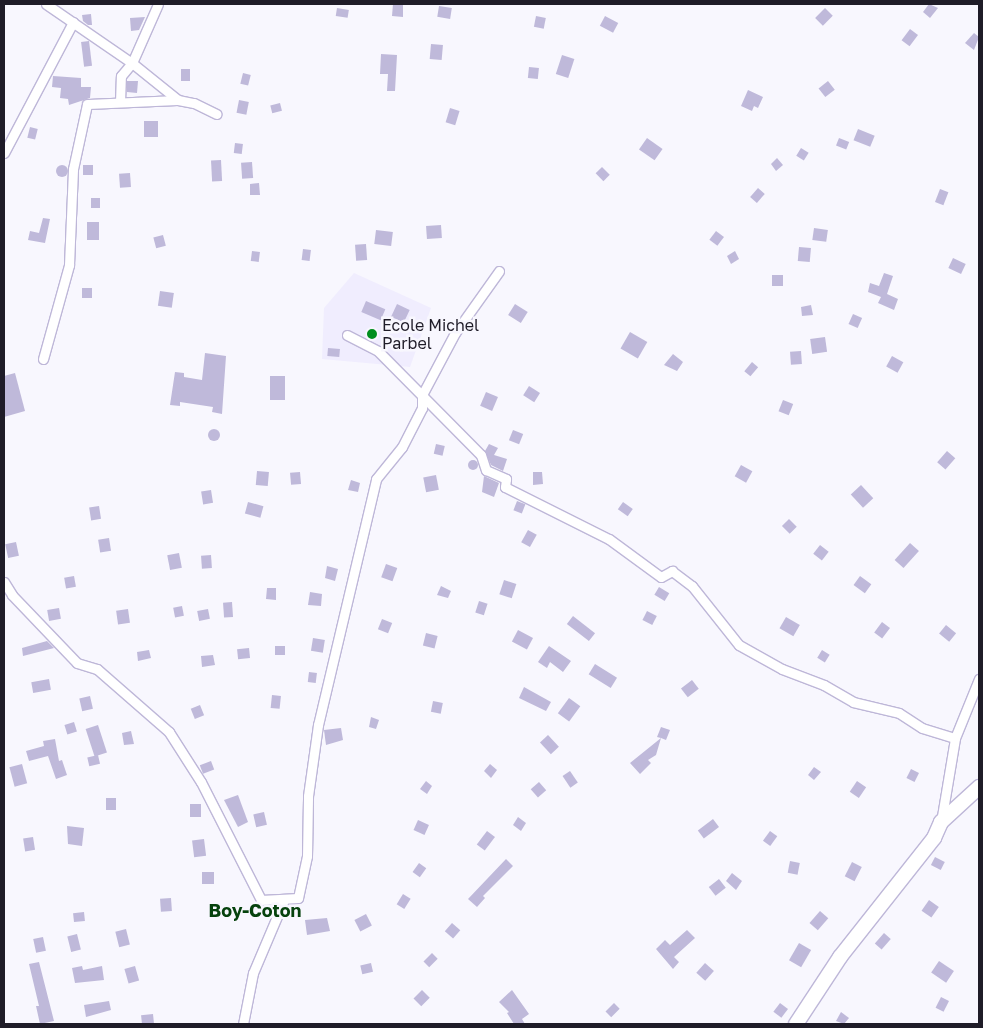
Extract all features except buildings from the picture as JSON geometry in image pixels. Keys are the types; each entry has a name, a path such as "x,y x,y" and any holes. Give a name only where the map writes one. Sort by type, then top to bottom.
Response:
{"main road":[{"path":"796,1024 840,957 934,838 941,822 979,787"}],"street":[{"path":"46,4 132,63 178,100"},
{"path":"120,102 121,76 132,63 158,4"},
{"path":"4,153 73,22"},
{"path":"43,359 70,265 73,169 87,104 178,100 194,103 217,114"},
{"path":"4,582 12,594 77,663 97,669 170,732 201,782 261,900 298,898 307,856 308,796 318,725 376,479 402,447 422,408 422,395 455,333 499,271"},
{"path":"348,335 378,351 481,455 486,470 506,479 505,487 609,540 661,578 672,571 692,586 739,644 782,669 824,685 853,702 899,713 922,728 955,738"},
{"path":"941,822 955,738 979,679"},
{"path":"243,1024 253,972 284,900"}],"shaded area":[{"name":"Ecole Michel Parbel","path":"354,273 431,308 410,367 322,359 324,308"}],"place":[{"name":"Ecole Michel Parbel","path":"372,334"}],"district":[{"name":"Boy-Coton","path":"255,910"}]}
